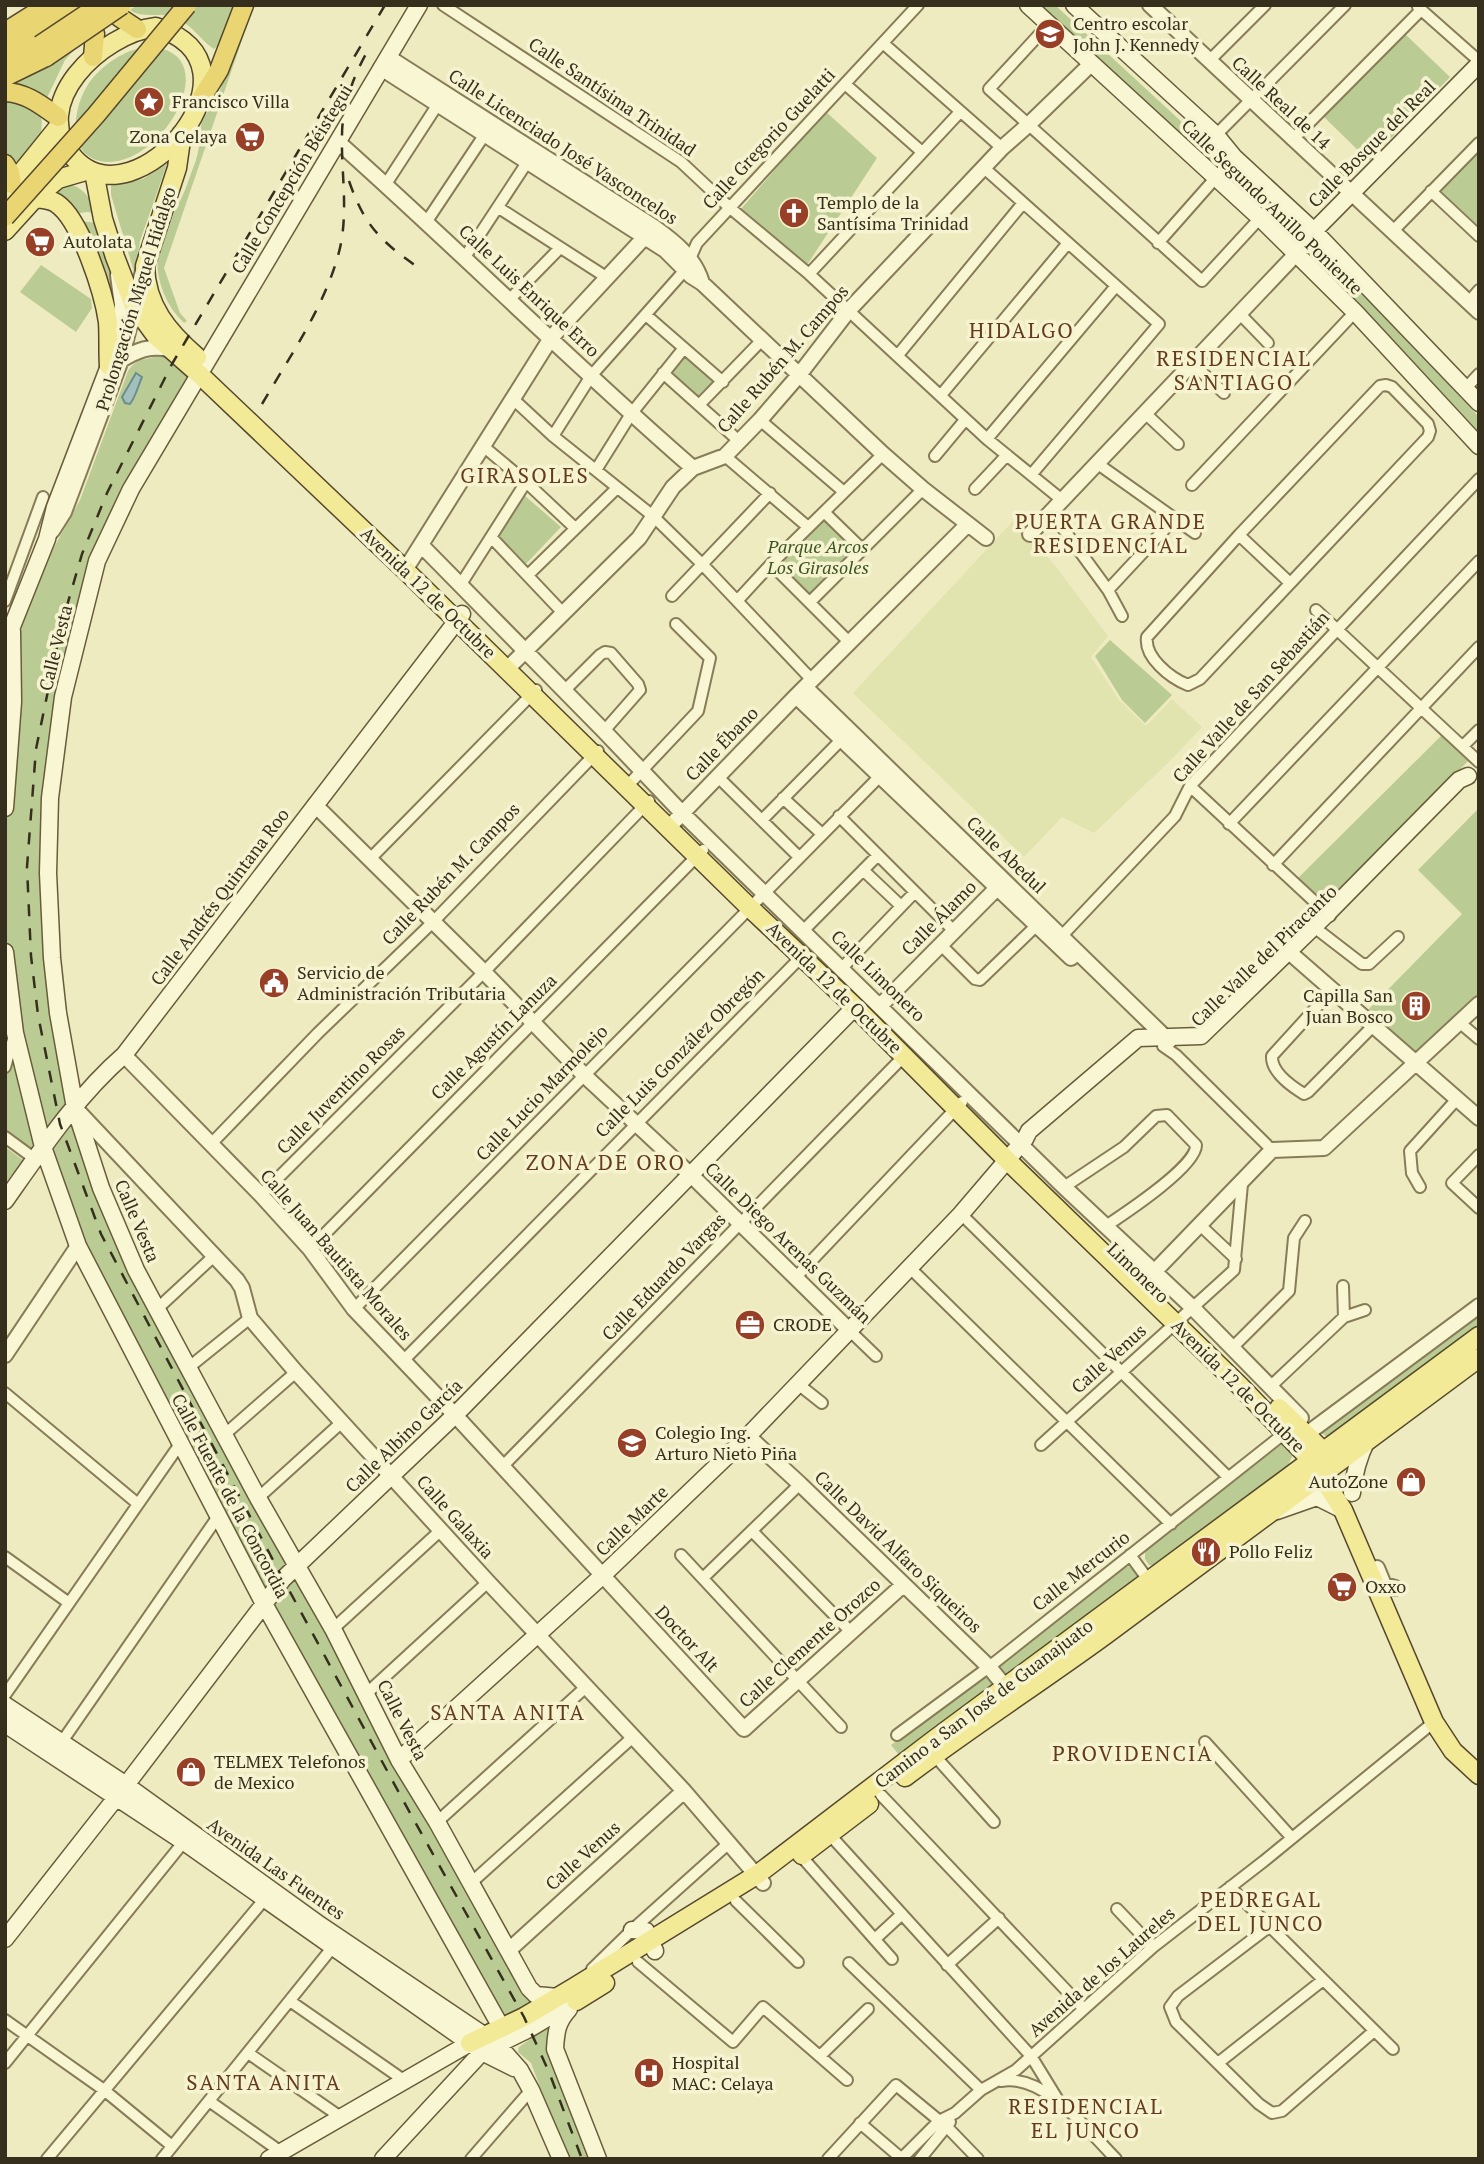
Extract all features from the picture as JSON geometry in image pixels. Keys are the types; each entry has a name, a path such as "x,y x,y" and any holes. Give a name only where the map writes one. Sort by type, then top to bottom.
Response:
{"highway":[{"path":"5,32 48,5"},
{"path":"5,45 77,5"},
{"path":"82,5 95,34 93,57"},
{"path":"5,78 100,5"},
{"path":"111,5 120,17 137,29"},
{"path":"5,62 43,51 122,5"},
{"path":"5,217 96,115 187,5"},
{"path":"201,99 219,70 244,5"},
{"path":"5,92 34,100 58,121"},
{"path":"5,164 10,173 8,189"}],"main road":[{"name":"Calle Concepción Béistegui","path":"198,363 214,348 419,5"},
{"name":"Calle Segundo Anillo Poniente","path":"1028,5 1260,218 1355,312 1416,394 1479,446"},
{"name":"Calle Segundo Anillo Poniente","path":"1074,5 1216,135 1234,158 1314,231 1479,403"},
{"path":"5,231 35,198 58,179 91,171 116,175 132,171 151,162 167,149 182,133 201,99 203,71 197,57 174,33 156,27 137,29 113,41 93,57 69,86 61,102 58,121 8,189"},
{"name":"Calle Bosque del Real","path":"1296,254 1314,231 1479,63"},
{"path":"58,121 69,152 91,171"},
{"name":"Prolongación Miguel Hidalgo","path":"145,266 177,168 182,133"},
{"name":"Prolongación Miguel Hidalgo","path":"91,171 115,257"},
{"path":"35,198 51,201 62,208 72,222 91,262 103,297 115,363"},
{"name":"Avenida 12 de Octubre","path":"115,257 134,306 156,336 169,349 198,363"},
{"name":"Avenida 12 de Octubre","path":"145,266 145,280 156,314 198,363 460,617 515,662 535,691 648,802 674,821 700,853 757,900 804,954 861,1001 907,1053 959,1104 1017,1149 1300,1435 1319,1463 1343,1510 1434,1722 1453,1751 1479,1775"},
{"name":"Prolongación Miguel Hidalgo","path":"5,644 12,625 12,597 47,539 55,507 115,363"},
{"name":"Calle Vesta","path":"198,363 131,489 97,561 63,697 50,798 48,873 58,1013 75,1108 102,1188 136,1270 258,1498 333,1629 399,1760 437,1822 529,1988 536,1995 569,1995"},
{"name":"Calle Andrés Quintana Roo","path":"5,1201 75,1108 124,1055 460,617"},
{"path":"5,808 13,702 12,625"},
{"name":"Avenida 12 de Octubre","path":"597,752 637,776 648,802"},
{"name":"Calle Valle del Piracanto","path":"1017,1149 1141,1045 1204,1043 1463,786 1475,768"},
{"name":"Calle Fuente de la Concordia","path":"5,952 15,1033 39,1153 78,1246 264,1602 487,2040"},
{"name":"Calle Albino García","path":"5,1939 264,1602 296,1565 455,1415 861,1001"},
{"name":"Calle Marte","path":"399,1760 602,1576 748,1436 961,1214 1017,1149"},
{"name":"Camino a San José de Guanajuato","path":"1011,1693 1149,1581 1319,1463 1479,1336"},
{"name":"Camino a San José de Guanajuato","path":"487,2040 736,1901 760,1879 935,1747 1275,1511 1319,1463 1367,1440 1479,1358"},
{"path":"1352,1493 1359,1455 1367,1440"},
{"path":"1275,1511 1317,1497 1343,1510"},
{"name":"Avenida Las Fuentes","path":"5,1705 57,1749 336,1943 487,2040 520,2070 560,2159"},
{"name":"Avenida Las Fuentes","path":"5,1724 57,1749"},
{"name":"Camino a San José de Guanajuato","path":"569,1995 638,1962 653,1947 801,1856 881,1795 935,1747"},
{"path":"632,1930 646,1931 653,1947"},
{"path":"569,1995 556,2031 555,2049 598,2159"},
{"path":"275,2155 405,2081 487,2040"},
{"path":"383,2159 487,2040"}],"street":[{"name":"Calle Santísima Trinidad","path":"443,5 681,162 849,310 987,439 1062,500"},
{"name":"Calle Gregorio Guelatti","path":"553,436 592,376 687,264 697,243 918,5"},
{"path":"1209,61 1265,5"},
{"path":"1216,135 1345,5"},
{"name":"Calle Real de 14","path":"1151,6 1473,307"},
{"path":"1292,140 1419,8 1479,63"},
{"path":"1048,25 989,89 1027,126 1202,281 1260,218"},
{"path":"884,44 1002,148"},
{"name":"Calle Licenciado José Vasconcelos","path":"384,63 438,104 485,134 650,232"},
{"name":"Calle Licenciado José Vasconcelos","path":"384,63 650,232 687,264 702,283 761,341 883,454 967,526 986,538"},
{"name":"Calle Rubén M. Campos","path":"515,662 639,538 673,487 693,468 725,456 799,375 849,310 1002,148 1091,64"},
{"path":"845,84 922,152"},
{"path":"386,184 438,104"},
{"path":"809,274 960,111"},
{"path":"427,221 485,134"},
{"name":"Calle Luis Enrique Erro","path":"338,142 427,221 631,414 693,468"},
{"path":"1392,232 1479,143"},
{"path":"1158,243 1234,158"},
{"path":"465,257 528,161"},
{"path":"984,167 1159,324 1031,475"},
{"path":"1430,191 1479,236"},
{"path":"898,355 1023,203"},
{"path":"499,208 606,277"},
{"path":"408,566 551,338 650,232"},
{"path":"941,395 1068,243"},
{"path":"510,299 560,248"},
{"path":"1030,534 1296,254"},
{"name":"Prolongación Miguel Hidalgo","path":"115,257 122,305 115,363"},
{"name":"Prolongación Miguel Hidalgo","path":"115,363 145,266"},
{"path":"987,439 1116,286"},
{"path":"1473,307 1479,290"},
{"path":"1192,485 1355,312"},
{"path":"1240,314 1268,343"},
{"path":"646,315 723,382"},
{"path":"699,405 761,341"},
{"path":"115,363 139,350 155,346 169,349"},
{"path":"596,470 631,414 684,348"},
{"path":"1193,364 1224,393"},
{"path":"663,373 739,441"},
{"path":"1465,389 1479,374"},
{"path":"1386,385 1416,394 1428,424 1428,437 1200,679 1188,685 1177,681 1149,654 1147,637 1239,535 1380,386 1386,385"},
{"path":"512,398 616,489 653,516 703,565 737,601 804,688 967,526"},
{"path":"1146,414 1178,443"},
{"path":"760,419 844,492"},
{"path":"935,456 965,419"},
{"path":"483,446 575,528"},
{"path":"737,601 883,454"},
{"path":"975,489 1007,455"},
{"path":"725,456 808,527"},
{"path":"1098,464 1195,533"},
{"name":"Calle Valle de San Sebastián","path":"1058,939 1175,816 1190,786 1479,479"},
{"path":"461,584 526,482"},
{"path":"528,575 616,489"},
{"path":"810,602 923,489"},
{"path":"672,596 770,493"},
{"path":"12,597 43,497"},
{"path":"824,512 862,549"},
{"path":"1051,512 1108,590 1122,616"},
{"path":"1108,590 1175,518"},
{"path":"1239,535 1290,583"},
{"path":"492,538 564,614"},
{"name":"Calle Limonero","path":"422,546 461,584 515,662 564,691 604,731 674,821 757,900 804,930 842,969 861,1001 880,1006 1017,1149 1065,1187 1154,1272 1184,1316 1233,1348 1271,1386 1300,1435"},
{"path":"1229,824 1479,561"},
{"path":"771,564 850,643"},
{"path":"1316,610 1463,746 1475,768"},
{"path":"637,776 698,711 710,658 676,624"},
{"path":"1273,865 1479,647"},
{"path":"564,691 600,655 611,653 638,684 640,690 604,731"},
{"name":"Calle Abedul","path":"804,688 841,740 884,773"},
{"name":"Calle Abedul","path":"804,688 884,773 1058,939 1270,1148"},
{"name":"Calle Ébano","path":"674,821 804,688"},
{"path":"370,859 535,691"},
{"path":"1463,746 1479,730"},
{"path":"762,820 841,740"},
{"name":"Calle Rubén M. Campos","path":"211,1144 318,1033 433,922 597,752"},
{"name":"Calle Lucio Marmolejo","path":"354,1310 884,773"},
{"path":"717,776 799,857"},
{"path":"1190,786 1330,916"},
{"path":"783,798 821,834"},
{"name":"Calle Juventino Rosas","path":"261,1195 484,972 648,802"},
{"name":"Calle Diego Arenas Guzmán","path":"315,805 584,1075 741,1223 876,1356"},
{"path":"839,816 953,930"},
{"name":"Calle Abedul","path":"958,844 997,888 1012,895 1037,925 1058,939"},
{"name":"Calle Agustín Lanuza","path":"310,1250 700,853"},
{"path":"804,930 878,855"},
{"path":"863,870 901,906"},
{"name":"Calle Álamo","path":"880,1006 997,888"},
{"path":"842,969 915,892"},
{"path":"940,944 975,979 980,980 1037,925"},
{"path":"1316,929 1362,964 1369,964 1398,937"},
{"name":"Calle Luis González Obregón","path":"402,1361 804,954"},
{"path":"1291,954 1479,1118"},
{"path":"1333,989 1272,1056 1274,1068 1304,1094 1374,1025"},
{"path":"1154,1272 1242,1184 1270,1148 1324,1148 1479,1004"},
{"path":"1459,1022 1479,1039"},
{"path":"5,1068 15,1033"},
{"name":"Calle Eduardo Vargas","path":"502,1467 907,1053"},
{"name":"Calle Juan Bautista Morales","path":"124,1055 261,1195 310,1250 354,1310 455,1415 602,1576"},
{"path":"1420,1187 1412,1173 1410,1151 1457,1099"},
{"path":"796,1277 959,1104"},
{"name":"Calle Galaxia","path":"75,1108 242,1288 250,1318 296,1371 488,1582 684,1791 760,1879"},
{"path":"1065,1187 1124,1147 1156,1116 1167,1115 1185,1132 1196,1145 1193,1156 1154,1193 1106,1226"},
{"path":"5,1137 39,1153"},
{"path":"1479,1155 1452,1183 1479,1208"},
{"path":"1236,1259 1242,1184"},
{"path":"961,1214 1228,1477"},
{"path":"1233,1348 1289,1291 1294,1238 1305,1221"},
{"path":"1201,1226 1236,1259"},
{"path":"5,1356 78,1246"},
{"path":"157,1309 215,1256"},
{"name":"Calle Venus","path":"1041,1445 1234,1270 1236,1259"},
{"path":"910,1268 1171,1524"},
{"path":"1343,1286 1344,1317"},
{"path":"1300,1435 1479,1306"},
{"path":"1271,1386 1344,1317 1365,1310"},
{"path":"188,1368 250,1318"},
{"path":"224,1435 296,1371"},
{"path":"798,1384 822,1403"},
{"path":"5,1393 138,1504"},
{"path":"258,1498 342,1422"},
{"name":"Calle Mercurio","path":"897,1735 989,1667 1228,1477 1300,1435"},
{"name":"Calle David Alfaro Siqueiros","path":"748,1436 989,1667 1011,1693"},
{"path":"5,1695 180,1444"},
{"path":"703,1578 800,1484"},
{"path":"57,1749 219,1515"},
{"path":"333,1629 441,1530"},
{"path":"752,1531 851,1632"},
{"path":"1359,1547 1369,1551 1384,1585 1395,1588"},
{"path":"681,1555 841,1727"},
{"path":"1130,1555 1149,1581"},
{"path":"5,1557 69,1603"},
{"name":"Doctor Alt","path":"602,1576 744,1729"},
{"path":"366,1694 488,1582"},
{"name":"Calle Clemente Orozco","path":"744,1729 902,1586"},
{"path":"437,1822 587,1686"},
{"name":"Avenida de los Laureles","path":"919,2159 943,2125 981,2090 1000,2081 1031,2056 1153,1947 1434,1722"},
{"path":"471,1884 633,1737"},
{"path":"1205,1742 1292,1838"},
{"path":"935,1747 994,1822"},
{"name":"Calle Venus","path":"509,1950 684,1791"},
{"path":"881,1795 1083,2008"},
{"path":"830,1835 1031,2056 1058,2100 1116,2159"},
{"path":"5,2063 188,1838"},
{"path":"569,1995 632,1930 729,1843"},
{"path":"801,1856 892,1959"},
{"path":"1230,1887 1393,2049"},
{"path":"47,2159 268,1895"},
{"path":"736,1901 798,1962"},
{"path":"1117,1909 1153,1947"},
{"path":"875,1939 902,1914"},
{"path":"947,1965 999,1918"},
{"path":"1270,1926 1178,1996 1170,2007 1176,2022 1259,2104 1272,2113 1282,2111 1374,2031"},
{"path":"5,2020 104,2090 170,2154 209,2101 336,1943"},
{"path":"638,1962 733,2042 763,2007 847,2080"},
{"path":"849,1963 981,2090"},
{"path":"1218,2063 1323,1980"},
{"path":"290,2001 405,2081"},
{"path":"820,2056 868,2009"},
{"path":"248,2053 342,2118"},
{"path":"1000,2081 1010,2079 1029,2083 1058,2100"},
{"path":"828,2159 897,2085 978,2159"},
{"path":"471,2159 531,2090"},
{"path":"209,2101 275,2155"},
{"path":"860,2123 901,2158"},
{"name":"Avenida de los Laureles","path":"901,2158 943,2125"}],"green space":[{"path":"137,5 235,5 220,44 214,49 174,17 140,14 130,10"},
{"path":"247,5 254,5 164,268 180,313 187,321 184,323 174,312 161,286 157,258 159,244 169,216 187,186 198,153 201,125 217,100"},
{"path":"1035,5 1055,5 1300,231 1300,239 1291,238"},
{"path":"1404,33 1450,77 1369,161 1324,117"},
{"path":"82,41 65,60 46,100 5,83"},
{"path":"146,47 170,52 183,65 186,84 180,105 168,126 150,144 130,157 108,162 94,159 85,153 76,132 78,106 83,94 94,76 107,64 130,51"},
{"path":"5,99 23,101 40,114 42,121 41,133 17,162 5,152"},
{"path":"825,111 877,158 807,265 741,209"},
{"path":"1479,150 1479,227 1440,190"},
{"path":"167,164 140,241 135,275 111,195 111,185 143,179"},
{"path":"67,183 83,191 98,214 74,214 50,191"},
{"path":"79,221 97,223 113,270 116,318 99,254"},
{"path":"1313,245 1319,248 1479,417 1479,437 1311,258 1307,252"},
{"path":"41,265 91,299 92,308 76,332 20,292"},
{"path":"683,352 720,383 699,402 665,372"},
{"path":"168,355 190,374 114,510 93,561 42,856 71,1101 52,1129 42,1132 7,952 5,855 15,638 48,558 80,500 128,371 138,361"},
{"path":"524,495 561,527 524,566 496,539"},
{"name":"Parque Arcos Los Girasoles","path":"825,516 860,550 809,600 776,565"},
{"path":"1014,520 1053,563 1108,636 1091,657 1119,700 1146,726 1172,699 1202,727 1094,833 1062,817 1024,857 853,693"},
{"path":"1110,640 1172,695 1145,723 1122,700 1095,656"},
{"path":"1443,734 1469,760 1325,910 1293,883"},
{"path":"1479,808 1479,1000 1416,1060 1364,1014 1462,914 1418,870"},
{"path":"14,1050 39,1146 35,1152 5,1130 5,1082"},
{"path":"75,1119 132,1276 219,1441 290,1564 263,1592 81,1240 49,1154"},
{"path":"5,1147 23,1160 5,1184"},
{"path":"1479,1313 1479,1327 1330,1439 1320,1432"},
{"path":"1287,1440 1294,1446 1286,1469 1155,1566 1149,1565 1145,1559 1145,1551"},
{"path":"1132,1566 1138,1574 1136,1579 1009,1674 1004,1676 998,1671 1002,1662 1126,1567"},
{"path":"295,1575 528,1993 532,2004 506,2020 271,1604"},
{"path":"987,1675 997,1679 993,1687 899,1755 891,1745"},
{"path":"552,2024 547,2048 590,2159 567,2159 531,2063 518,2052 519,2047"}],"water":[{"path":"136,373 142,377 132,401 130,404 125,403 122,397"}],"railway":[{"path":"385,5 172,364 107,493 82,554 62,623 36,749 27,867 31,956 38,1015 60,1124 101,1234 283,1579 524,2017 549,2072 582,2159"},
{"path":"262,404 316,311 339,252 344,223 342,125 353,83 366,54"},
{"path":"349,181 374,230 416,266"}],"place":[{"name":"Centro escolar John J. Kennedy","path":"1050,34"},
{"name":"Francisco Villa","path":"149,102"},
{"name":"Zona Celaya","path":"250,137"},
{"name":"Templo de la Santísima Trinidad","path":"794,213"},
{"name":"Autolata","path":"40,242"},
{"name":"Servicio de Administración Tributaria","path":"274,983"},
{"name":"Capilla San Juan Bosco","path":"1416,1006"},
{"name":"CRODE","path":"750,1325"},
{"name":"Colegio Ing. Arturo Nieto Piña","path":"632,1443"},
{"name":"AutoZone","path":"1411,1482"},
{"name":"Pollo Feliz","path":"1206,1552"},
{"name":"Oxxo","path":"1342,1587"},
{"name":"TELMEX Telefonos de Mexico","path":"191,1772"},
{"name":"Hospital MAC: Celaya","path":"649,2073"}],"district":[{"name":"HIDALGO","path":"1022,331"},
{"name":"RESIDENCIAL SANTIAGO","path":"1234,371"},
{"name":"GIRASOLES","path":"525,476"},
{"name":"PUERTA GRANDE RESIDENCIAL","path":"1111,534"},
{"name":"ZONA DE ORO","path":"606,1163"},
{"name":"SANTA ANITA","path":"508,1713"},
{"name":"PROVIDENCIA","path":"1133,1754"},
{"name":"PEDREGAL DEL JUNCO","path":"1261,1912"},
{"name":"SANTA ANITA","path":"264,2083"},
{"name":"RESIDENCIAL EL JUNCO","path":"1086,2119"}]}
